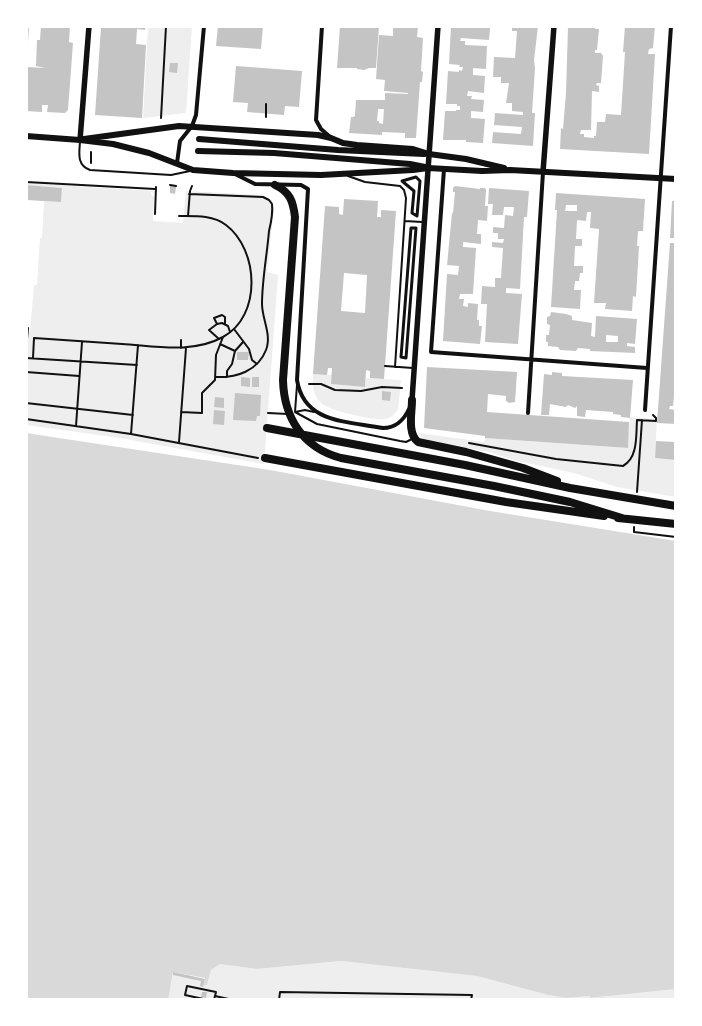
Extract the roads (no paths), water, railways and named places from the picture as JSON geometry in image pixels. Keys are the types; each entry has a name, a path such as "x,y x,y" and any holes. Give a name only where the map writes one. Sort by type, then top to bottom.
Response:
{"highway":[{"path":"275,184 286,191 292,201 295,217 283,380 285,405 296,427 306,439 316,447 335,457 570,502 622,518"},
{"path":"412,400 413,438 425,444 466,452 524,468 570,488"},
{"path":"267,428 466,465 570,488 676,506"},
{"path":"264,458 578,514 676,524"}],"main road":[{"path":"80,140 89,26"},
{"path":"412,400 438,26"},
{"path":"544,172 554,26"},
{"path":"80,140 138,131 192,126 318,135 343,143 413,149 429,154"},
{"path":"26,136 80,140 126,147 193,170 301,175 428,168"},
{"path":"199,139 338,150 429,154 466,159 510,170"},
{"path":"198,151 274,153 410,164 444,169 510,170 676,179"}],"street":[{"path":"177,163 180,141 192,126 196,115 204,26"},
{"path":"322,26 316,120 321,129 331,138"},
{"path":"645,410 671,26"},
{"path":"444,169 431,352 647,368"},
{"path":"528,413 544,172"},
{"path":"233,173 250,182 301,185 307,187 309,192 297,380 303,398 314,412 333,418 387,428 395,426 405,416 412,400"},
{"path":"416,178 420,181 417,216 412,213 414,191 402,181 416,178"},
{"path":"411,228 416,228 406,358 401,357 411,228"}],"lane":[{"path":"80,140 79,161 83,167 90,170 171,175 193,170"},
{"path":"341,174 365,182 400,186 404,190 406,198 405,221 395,367"},
{"path":"405,221 424,222"},
{"path":"385,366 414,368"},
{"path":"295,412 297,380"},
{"path":"268,413 283,414 305,410 314,412"},
{"path":"295,412 317,424 400,441 409,441 413,438"}]}
